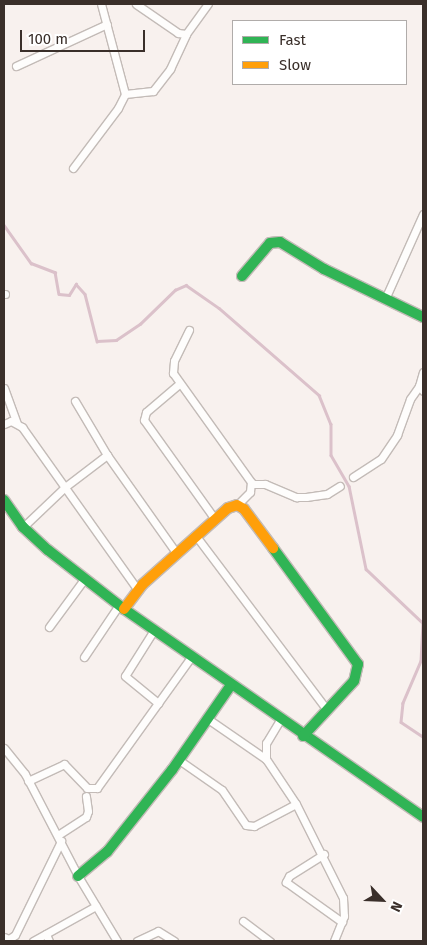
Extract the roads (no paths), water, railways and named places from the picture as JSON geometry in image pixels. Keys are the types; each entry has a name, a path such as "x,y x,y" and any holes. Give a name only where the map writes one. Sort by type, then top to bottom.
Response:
{"street":[{"path":"73,168 118,108 125,94 101,4"},
{"path":"136,4 178,33 186,34"},
{"path":"125,94 153,91 170,69 186,34 208,4"},
{"path":"16,66 107,24"},
{"path":"385,299 423,214"},
{"path":"242,276 275,241 423,317"},
{"path":"190,330 172,366 179,384 252,484"},
{"path":"353,477 381,459 397,434 410,399 421,388 423,372"},
{"path":"179,384 146,412 144,420 215,519"},
{"path":"4,388 17,423 138,590"},
{"path":"75,401 107,455 177,554"},
{"path":"4,424 11,421 17,423"},
{"path":"23,527 65,487 107,455"},
{"path":"252,484 265,484 296,497 306,498 327,494 340,486"},
{"path":"84,657 121,607 215,519 228,508 237,505 250,492 252,484"},
{"path":"4,500 23,527 121,607 303,736 423,817"},
{"path":"237,505 244,509 358,664 354,681 303,736"},
{"path":"196,536 327,710"},
{"path":"49,627 84,578"},
{"path":"154,630 125,676 158,703"},
{"path":"28,781 64,764 86,788 94,790 191,656"},
{"path":"78,876 107,852 179,760 231,685"},
{"path":"208,719 266,759 296,804 324,854 343,898 342,922 334,941"},
{"path":"266,759 266,742 280,720"},
{"path":"4,748 15,759 28,781 78,876 117,941"},
{"path":"179,760 222,790 246,826 254,826 296,804"},
{"path":"8,939 15,935 59,838 86,817 88,811 86,796"},
{"path":"324,854 289,876 286,882 342,922"},
{"path":"33,941 48,938 96,906"},
{"path":"243,921 270,941"},
{"path":"137,941 158,931 174,941"}],"waterway":[{"path":"4,225 31,263 55,272 59,294 69,295 76,284 85,294 97,341 116,340 140,324 175,290 186,285 219,308 319,395 331,424 331,455 349,486 366,569 423,623 421,661 403,703 401,722 423,737"}]}
